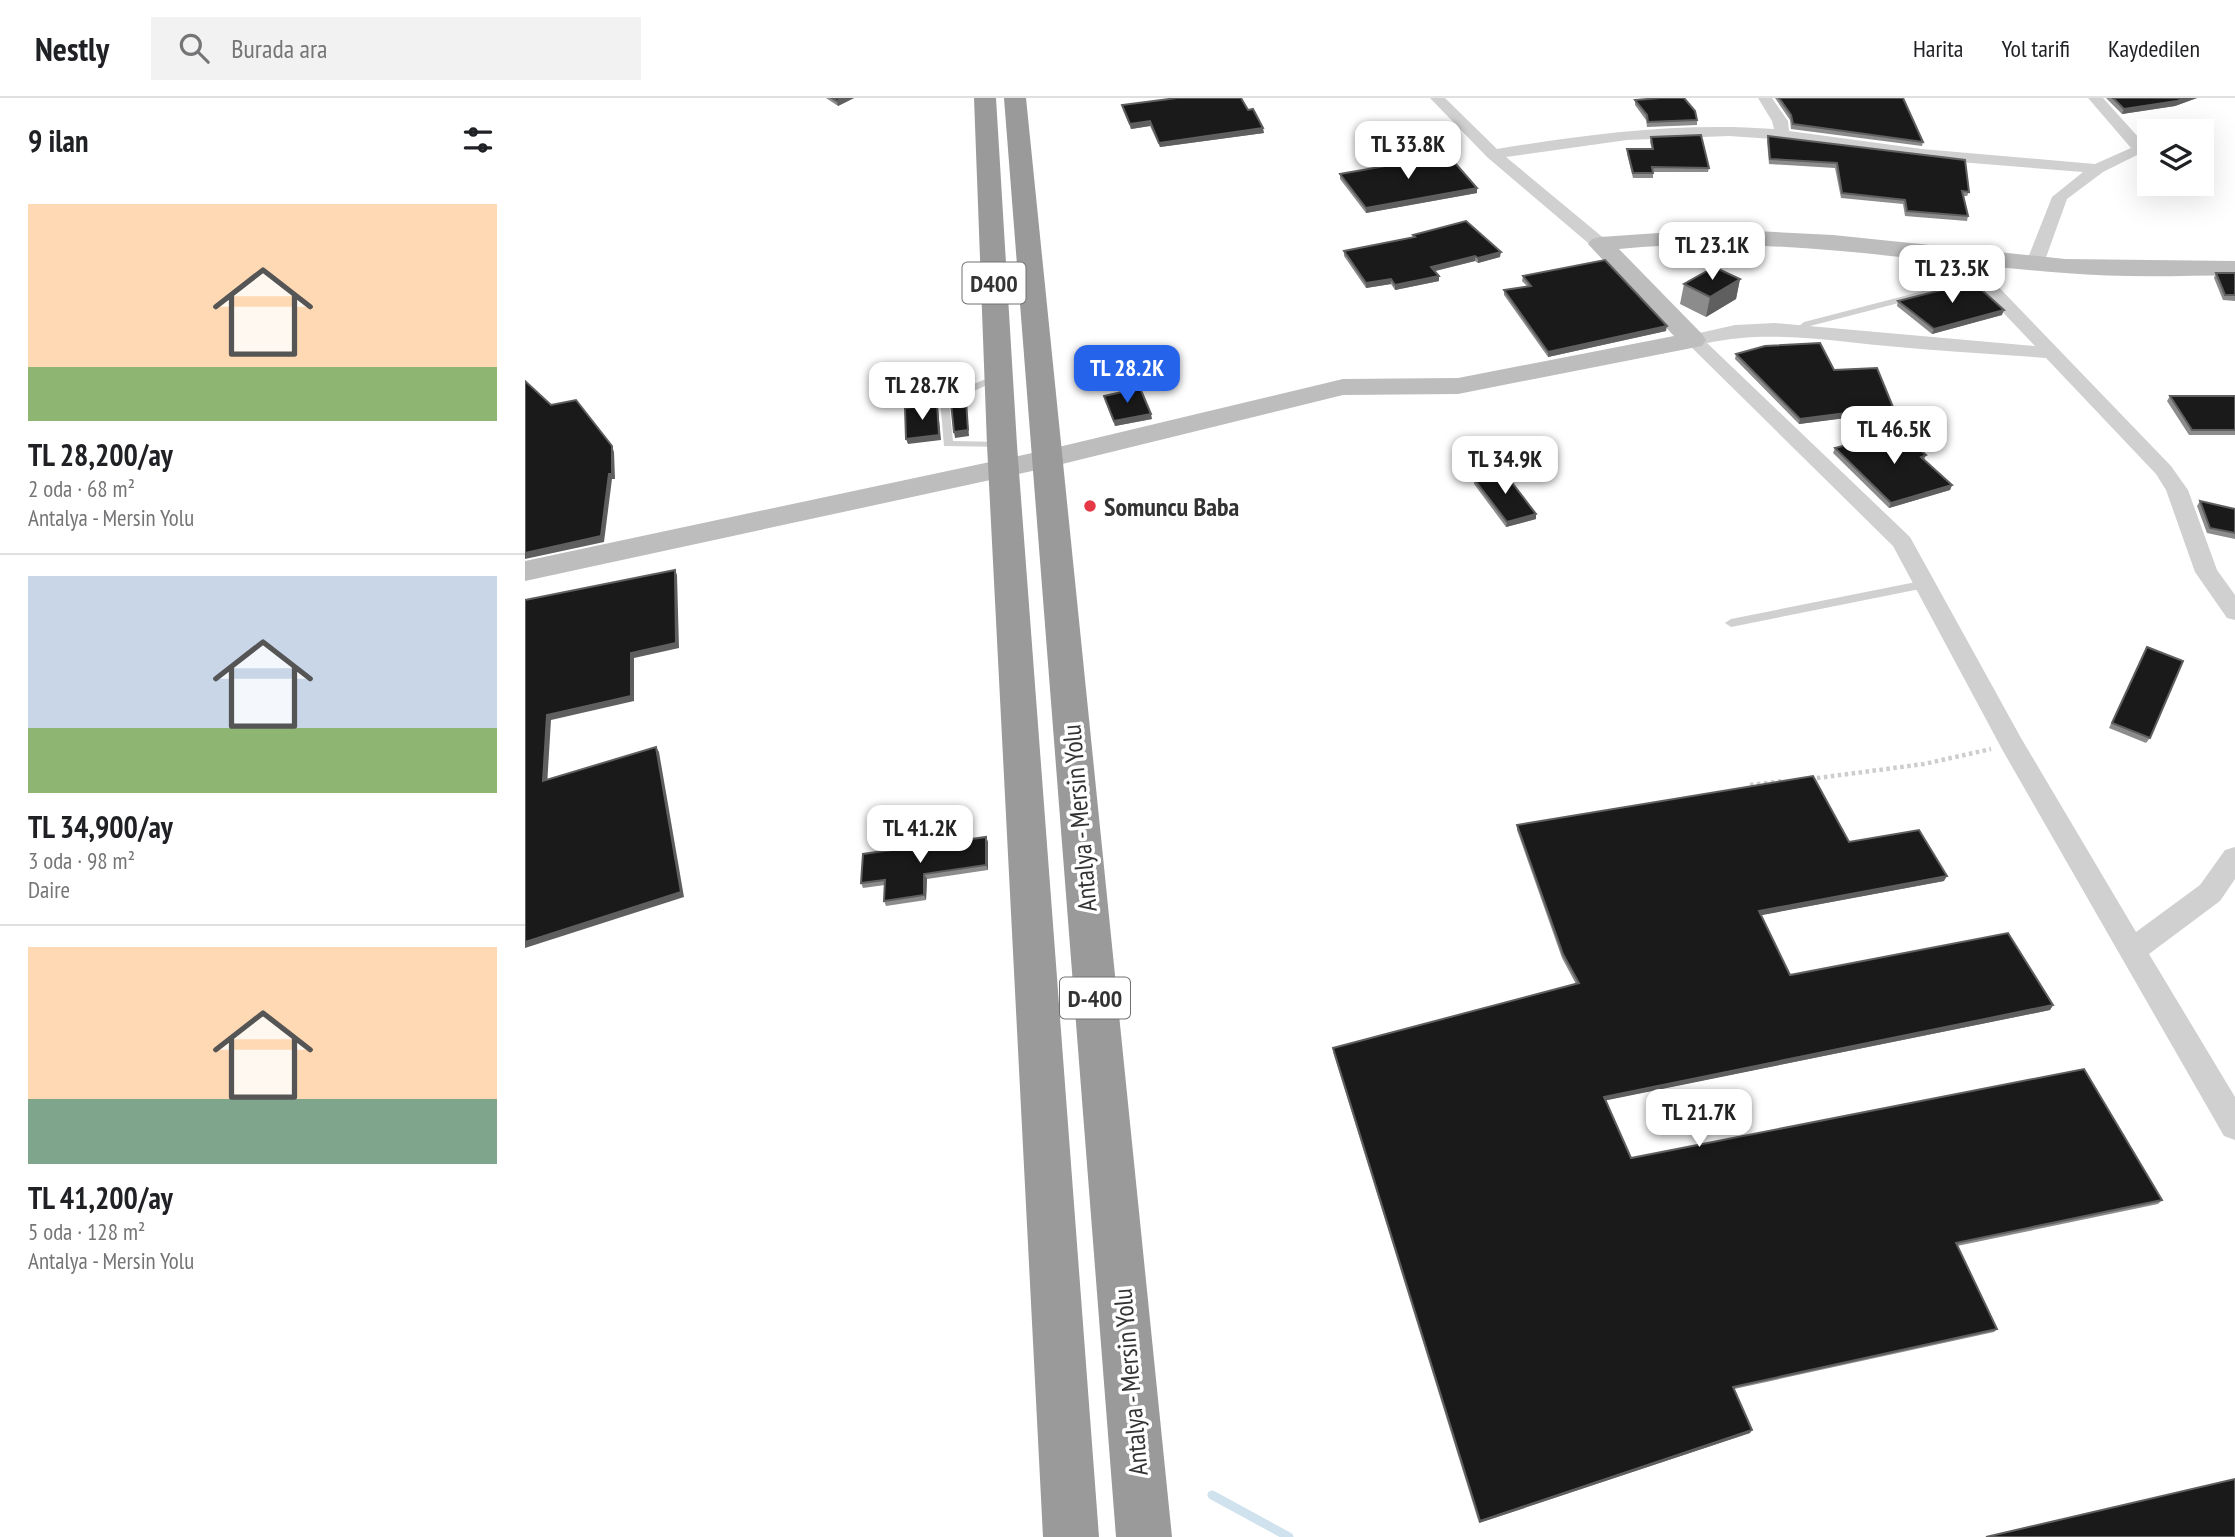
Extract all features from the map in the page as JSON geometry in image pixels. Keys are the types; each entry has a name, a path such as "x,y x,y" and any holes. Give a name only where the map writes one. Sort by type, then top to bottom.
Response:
{"highway":[{"name":"Antalya - Mersin Yolu","path":"985,98 1003,456 1070,1537"},
{"name":"Antalya - Mersin Yolu","path":"1015,98 1144,1537"}],"street":[{"path":"1437,98 1493,154 1600,244 1693,340 1902,542 2012,744 2235,1126"},
{"path":"1765,98 1780,121 1781,134"},
{"path":"2035,263 2060,198 2097,169 2141,149 2095,98"},
{"path":"1493,154 1615,135 1740,132 1781,134 1905,152 2097,169"},
{"path":"1600,244 1662,237 1725,235 2035,263 2132,269 2235,268"},
{"path":"1967,255 1981,279 2164,470 2185,510 2206,572 2235,612"},
{"path":"525,571 1003,456 1046,459 1343,387 1458,386 1755,329 2053,354"},
{"path":"2133,950 2210,893 2235,858"}],"lane":[{"path":"1803,331 1804,325 1836,315 1981,279"},
{"path":"999,376 944,401 949,444 1003,456"},
{"path":"1731,622 1926,584"}],"path":[{"path":"1800,780 1924,764 2012,744"},
{"path":"1751,785 1787,781"}],"building":[{"path":"1177,98 1241,98 1248,110 1253,109 1263,128 1159,143 1150,121 1130,124 1122,105"},
{"path":"1684,98 1695,111 1697,120 1648,122 1647,115 1635,100"},
{"path":"1779,98 1903,98 1923,142 1793,124 1791,115"},
{"path":"2113,98 2186,98 2124,109"},
{"path":"1701,135 1709,168 1652,167 1653,173 1633,173 1627,149 1653,149 1651,137"},
{"path":"1768,136 1965,160 1969,192 1962,191 1968,216 1907,211 1905,200 1842,193 1837,163 1770,159"},
{"path":"1448,155 1477,188 1366,208 1340,174"},
{"path":"1466,221 1501,252 1431,267 1439,276 1395,285 1391,279 1366,283 1344,251 1415,237 1413,235"},
{"path":"1605,260 1667,326 1548,352 1504,290 1531,286 1523,276"},
{"path":"1714,267 1740,279 1710,297 1684,284"},
{"path":"2216,273 2235,273 2235,295 2225,295"},
{"path":"1973,282 2004,310 1934,329 1898,301"},
{"path":"1820,343 1834,370 1877,368 1893,407 1800,419 1736,354 1765,346"},
{"path":"525,381 551,405 576,400 612,446 612,474 609,474 601,536 525,553"},
{"path":"1140,388 1151,414 1114,421 1104,396"},
{"path":"2170,396 2235,396 2235,430 2192,430"},
{"path":"966,400 968,430 954,432 951,402"},
{"path":"937,404 939,435 906,439 905,408"},
{"path":"1899,431 1926,455 1921,457 1952,485 1891,503 1835,448"},
{"path":"1503,471 1536,514 1507,522 1474,479"},
{"path":"2200,501 2235,509 2235,533 2210,528"},
{"path":"675,570 676,643 631,653 631,696 547,715 543,781 656,747 681,892 525,942 525,600"},
{"path":"2147,647 2183,661 2150,738 2112,723"},
{"path":"1813,776 1849,842 1919,830 1947,876 1759,911 1790,975 2008,933 2053,1005 1604,1097 1631,1158 2084,1069 2162,1200 1956,1243 1997,1329 1733,1387 1752,1430 1480,1521 1333,1048 1579,983 1563,954 1517,825"},
{"path":"986,837 986,865 924,874 924,895 884,901 885,880 861,883 863,854"},
{"path":"2235,1479 2235,1537 1986,1537"}],"waterway":[{"path":"1212,1495 1289,1537"}],"place":[{"name":"Somuncu Baba","path":"1090,506"}]}
